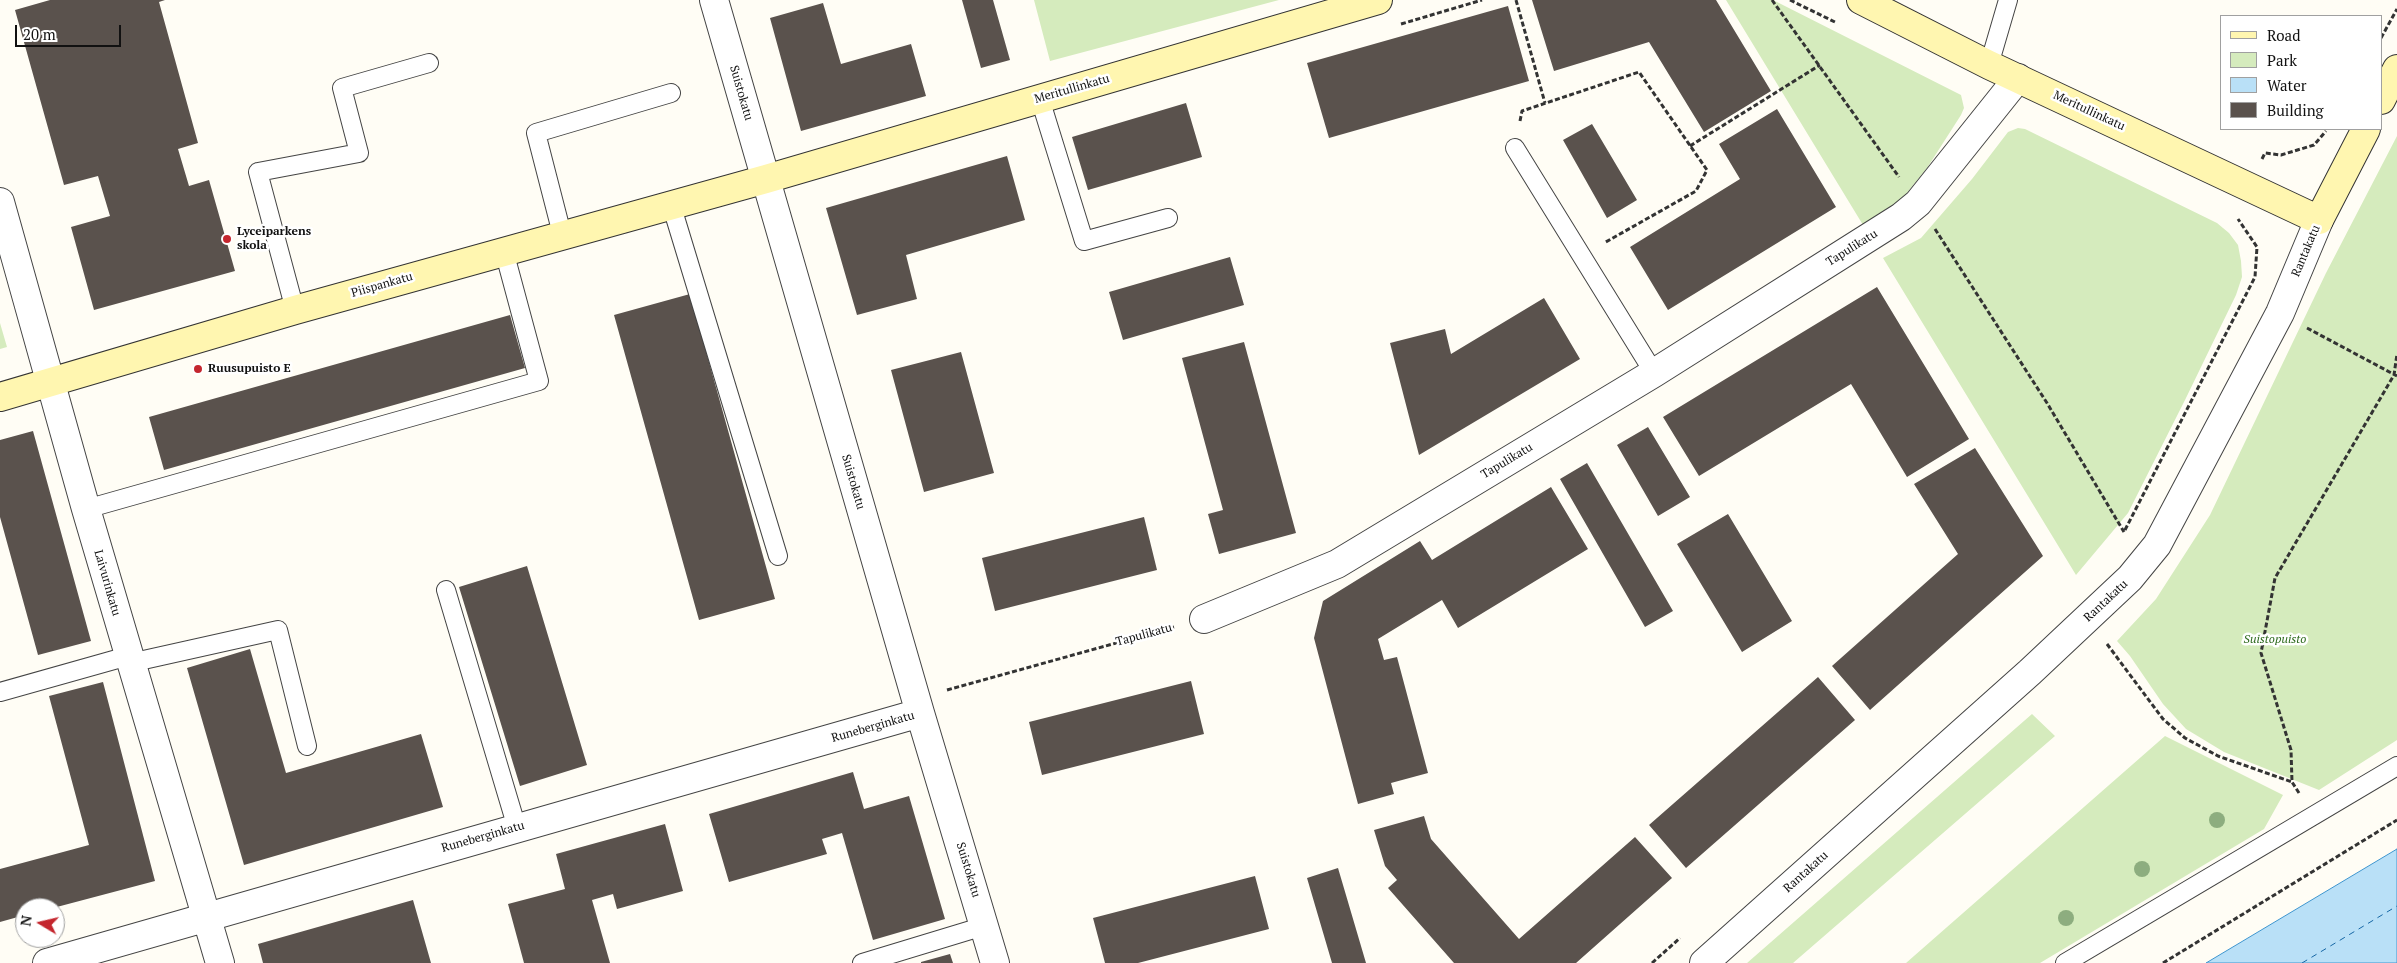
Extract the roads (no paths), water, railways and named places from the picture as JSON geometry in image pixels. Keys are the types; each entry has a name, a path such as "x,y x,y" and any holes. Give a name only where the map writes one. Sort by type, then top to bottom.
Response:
{"street":[{"name":"Suistokatu","path":"714,0 920,713 995,963"},
{"name":"Meritullinkatu","path":"766,179 1378,0"},
{"name":"Meritullinkatu","path":"1861,0 1989,65 2249,185 2319,220"},
{"path":"2382,98 2397,69"},
{"name":"Tapulikatu","path":"1204,619 1337,564 1654,373 1901,217 1918,203 2018,78"},
{"name":"Rantakatu","path":"1704,963 2088,618 2130,578 2156,545 2280,313 2319,220 2365,130"},
{"name":"Piispankatu","path":"0,397 562,234 766,179"},
{"name":"Laivurinkatu","path":"0,202 129,660 220,963"},
{"name":"Runeberginkatu","path":"47,963 920,713"}],"lane":[{"path":"1989,65 2008,0"},
{"path":"295,310 258,172 359,153 342,88 429,63"},
{"path":"562,234 536,133 671,93"},
{"path":"1040,99 1084,241 1168,218"},
{"path":"1515,148 1654,373"},
{"path":"671,204 778,556"},
{"path":"86,509 539,381 504,251"},
{"path":"446,590 517,828"},
{"path":"0,692 129,660 278,630 307,746"},
{"path":"2065,963 2397,766"},
{"path":"862,963 984,926"}],"water":[{"path":"2397,849 2397,963 2206,963"}],"place":[{"name":"Lyceiparkens skola","path":"227,239"},
{"name":"Ruusupuisto E","path":"198,369"}],"park label":[{"name":"Suistopuisto","path":"2275,640"}]}
